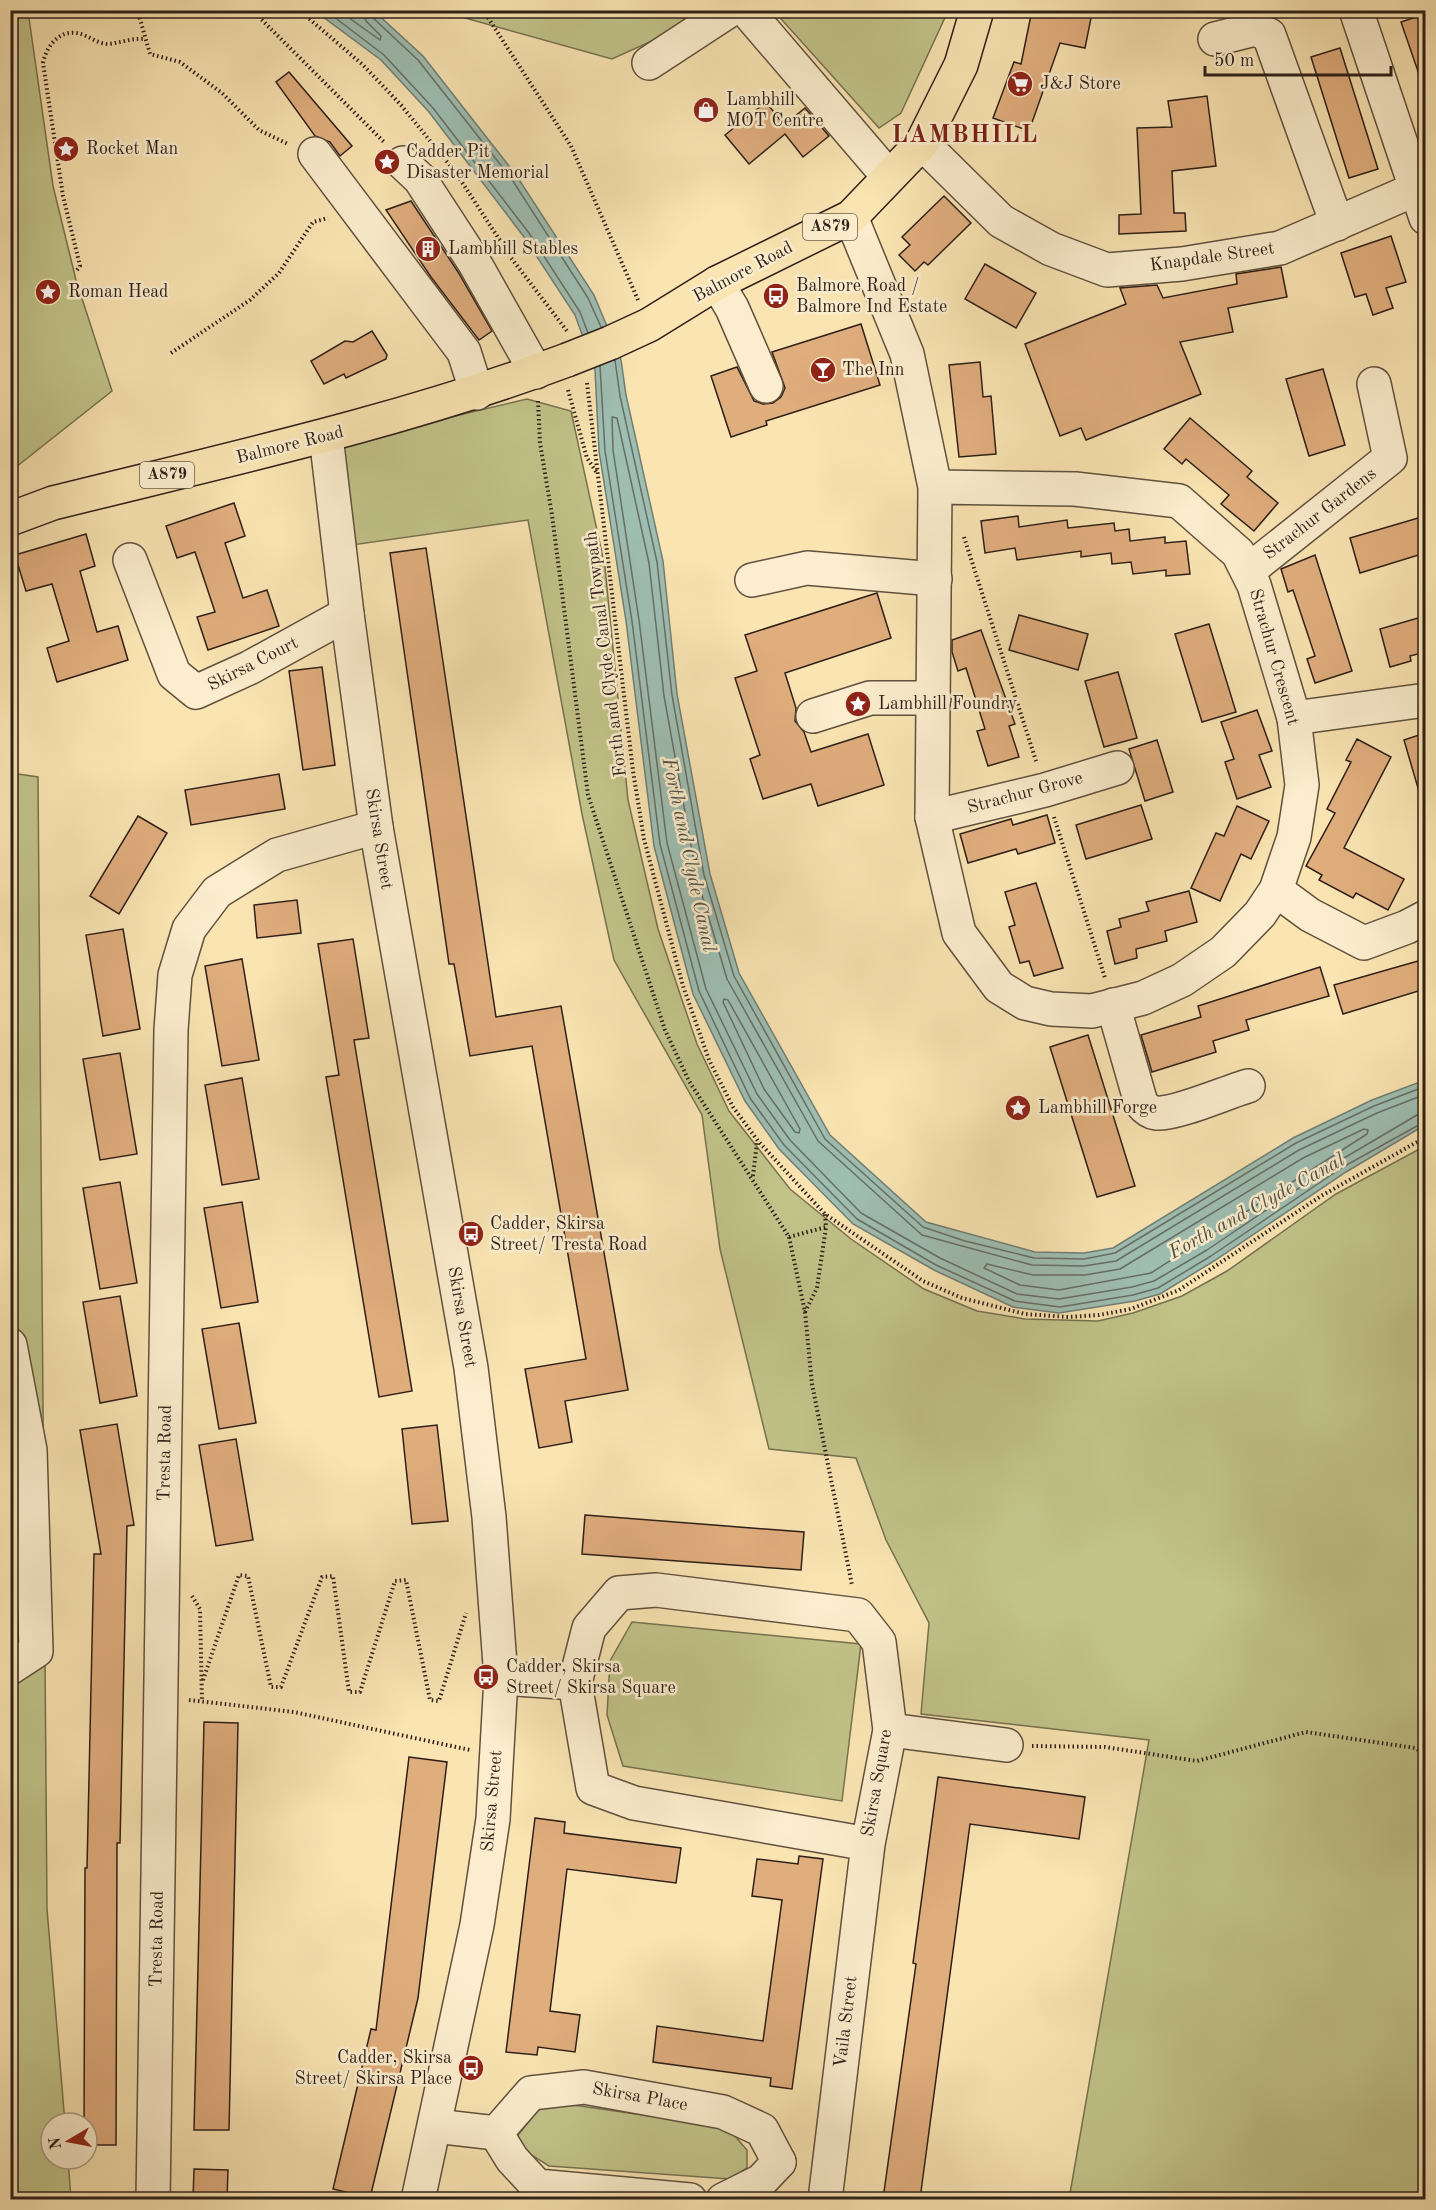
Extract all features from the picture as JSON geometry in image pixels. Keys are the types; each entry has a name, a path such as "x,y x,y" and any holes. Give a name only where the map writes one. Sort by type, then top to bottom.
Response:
{"main road":[{"name":"Balmore Road","path":"10,519 53,502 326,436 477,393 564,364 649,325 717,283 851,217 922,143 961,65 977,10"}],"street":[{"path":"649,63 730,10"},
{"path":"746,10 889,177"},
{"name":"Knapdale Street","path":"922,143 1001,221 1051,249 1107,270 1182,264 1280,248 1337,224 1421,204 1356,10"},
{"path":"1215,39 1255,29 1269,35 1337,224"},
{"path":"315,154 464,352 477,393"},
{"path":"404,163 420,179 474,262 564,364"},
{"name":"Strachur Crescent","path":"851,217 908,354 935,487 932,817 959,933 999,987 1025,1003 1051,1009 1092,1011 1143,998 1182,980 1223,952 1260,914 1276,890 1294,837 1302,785 1294,718 1254,585 1239,553 1179,501 1075,489 935,487"},
{"path":"717,283 732,308 766,386"},
{"name":"Strachur Gardens","path":"1248,571 1390,458 1374,384"},
{"name":"Skirsa Street","path":"326,436 376,827 471,1368 489,1517 501,1678 493,1819 477,1926 418,2199"},
{"name":"Skirsa Court","path":"130,560 174,674 196,692 249,668 347,614"},
{"path":"752,580 807,568 935,579"},
{"path":"813,716 870,698 934,698"},
{"path":"1294,718 1425,700"},
{"name":"Strachur Grove","path":"932,817 1045,790 1118,768"},
{"name":"Tresta Road","path":"153,2199 171,1030 175,975 189,928 217,892 277,855 376,827"},
{"path":"1276,890 1310,915 1364,943 1407,927 1425,917"},
{"path":"1113,1005 1141,1103 1152,1112 1166,1112 1248,1086"},
{"path":"10,1345 36,1651 10,1668"},
{"name":"Skirsa Square","path":"656,1590 858,1615 879,1642 890,1730 868,1844 634,1803 593,1788 575,1683 590,1628 619,1593 656,1590"},
{"path":"501,1678 575,1683"},
{"path":"890,1730 1006,1745"},
{"name":"Vaila Street","path":"825,2199 868,1844"},
{"name":"Skirsa Place","path":"496,2133 531,2093 584,2087 723,2112 762,2130 779,2162"},
{"path":"435,2126 496,2133 512,2159 537,2186 690,2199"},
{"path":"723,2199 760,2181 779,2162 828,2167"}],"path":[{"path":"135,10 140,19 150,54 180,62 222,93 259,130 288,145 304,162 315,154"},
{"path":"252,10 278,33 404,163"},
{"name":"Forth and Clyde Canal Towpath","path":"299,10 363,65 401,105 456,173 512,259 566,328 564,364 597,473 633,771 644,839 683,986 709,1060 733,1107 758,1141 825,1214 923,1281 962,1298 1025,1314 1068,1317 1099,1315 1131,1309 1179,1290 1321,1197 1425,1137"},
{"path":"483,10 571,146 649,325"},
{"path":"77,270 80,266 63,196 43,63 46,48 57,38 72,32 107,44 131,38 144,39"},
{"path":"171,353 250,300 279,273 313,222 326,220 351,201"},
{"path":"564,364 566,380 587,458 597,473"},
{"path":"564,364 540,443 552,515 588,795 665,1030 689,1081 789,1237 805,1312 812,1384 858,1615"},
{"path":"962,528 1113,1005"},
{"path":"753,1178 758,1141"},
{"path":"805,1312 817,1288 826,1227 825,1214"},
{"path":"789,1237 826,1227"},
{"path":"203,1680 239,1575 248,1576 271,1687 281,1687 322,1577 333,1576 349,1692 360,1692 395,1581 406,1580 430,1700 439,1701 477,1580 494,1577"},
{"path":"163,1591 180,1591 191,1594 200,1609 202,1701 294,1712 478,1751 497,1753"},
{"path":"1006,1745 1105,1747 1197,1761 1306,1732 1415,1748 1425,1755"}],"green space":[{"path":"10,11 28,11 53,186 76,280 112,391 11,471"},
{"path":"440,11 718,11 612,59"},
{"path":"774,11 948,11 901,113 879,128"},
{"path":"527,399 571,411 605,567 628,800 658,929 697,1044 729,1111 790,1189 851,1239 924,1289 977,1311 1025,1319 1098,1321 1133,1313 1182,1296 1227,1271 1336,1194 1425,1146 1425,2199 1069,2199 1149,1740 921,1714 929,1623 886,1540 856,1458 769,1449 720,1249 702,1115 614,960 582,814 528,520 345,546 333,445"},
{"path":"11,773 38,777 47,1909 64,2111 39,2111 39,2171 69,2171 71,2199 11,2200"},
{"path":"632,1622 861,1644 842,1801 623,1766 607,1715 610,1661"},
{"path":"545,2101 727,2127 747,2150 747,2168 730,2179 549,2166 525,2151 515,2139"}],"water":[{"name":"Forth and Clyde Canal","path":"315,11 374,11 423,56 516,175 594,295 621,360 626,395 663,561 677,694 710,874 739,973 830,1135 926,1222 1035,1252 1084,1253 1113,1248 1293,1138 1372,1100 1425,1080 1425,1125 1346,1172 1214,1261 1160,1294 1135,1301 1059,1313 1013,1307 934,1270 853,1224 779,1149 745,1101 693,994 654,846 626,621 599,451 595,370 575,315 524,237 429,112 381,60"}],"building":[{"path":"1032,10 1079,10 1092,13 1085,48 1060,43 1029,131 993,118 1014,62 1021,64"},
{"path":"1425,14 1425,83 1422,83 1401,22"},
{"path":"1340,48 1378,169 1349,178 1311,57"},
{"path":"289,72 352,146 340,156 330,142 315,136 276,82"},
{"path":"1207,96 1216,166 1172,171 1174,213 1185,213 1186,231 1119,234 1119,215 1141,214 1137,128 1172,127 1168,101"},
{"path":"766,102 784,125 805,108 829,136 803,157 785,134 749,164 725,135"},
{"path":"944,196 971,223 928,265 924,262 915,271 899,255 910,245 902,237"},
{"name":"Lambhill Stables","path":"411,201 458,272 492,331 479,340 431,277 386,210"},
{"path":"1391,236 1406,282 1386,288 1393,308 1373,315 1366,294 1355,297 1341,253"},
{"path":"985,264 1036,293 1016,328 965,299"},
{"path":"1281,267 1287,297 1228,308 1233,332 1180,342 1201,394 1086,440 1081,428 1060,436 1025,344 1126,304 1120,288 1157,285 1163,298 1237,284 1236,274"},
{"name":"The Inn","path":"861,324 880,385 766,421 767,425 731,437 711,376 737,367 754,401 763,404 773,403 781,397 785,388 772,352"},
{"path":"372,331 387,355 386,359 346,378 344,374 324,384 311,361 345,341 353,342"},
{"path":"980,362 983,397 991,396 996,454 959,457 949,365"},
{"path":"1323,369 1345,445 1309,456 1286,379"},
{"path":"1190,418 1252,471 1247,477 1278,503 1254,531 1221,504 1229,495 1186,459 1182,464 1164,449"},
{"path":"234,503 245,536 225,543 243,598 267,590 279,626 208,650 197,617 215,612 195,552 177,558 166,526"},
{"path":"1018,516 1019,527 1067,520 1068,528 1114,523 1115,531 1129,529 1130,541 1165,537 1165,543 1186,541 1190,574 1166,576 1166,570 1133,574 1131,562 1112,564 1111,553 1081,557 1081,551 1017,560 1015,548 985,553 981,521"},
{"path":"1425,516 1425,553 1360,573 1350,538"},
{"path":"86,534 95,566 80,571 97,632 118,626 128,660 57,682 47,648 69,641 52,584 26,591 15,555"},
{"path":"426,548 496,1017 561,1006 628,1390 565,1401 572,1442 539,1448 525,1369 586,1359 532,1046 470,1056 454,964 449,964 390,553"},
{"path":"1315,555 1352,671 1315,683 1307,659 1315,656 1293,590 1288,592 1281,569"},
{"path":"877,593 891,638 785,673 796,708 795,721 804,732 811,752 868,734 884,785 818,806 811,784 763,799 750,759 760,755 735,678 757,671 745,635"},
{"path":"1019,615 1088,634 1078,670 1009,650"},
{"path":"1425,616 1425,652 1410,656 1411,661 1390,667 1380,629"},
{"path":"1209,624 1236,712 1202,722 1175,634"},
{"path":"981,630 1015,724 1009,726 1019,757 988,766 977,731 985,729 966,668 958,671 952,652 952,640"},
{"path":"322,667 335,765 303,770 289,671"},
{"path":"1118,672 1137,738 1104,747 1085,681"},
{"path":"1257,710 1272,751 1259,755 1271,787 1237,799 1225,762 1234,759 1221,722"},
{"path":"1425,733 1425,794 1420,795 1404,740"},
{"path":"1357,739 1391,757 1344,848 1404,879 1388,910 1356,893 1353,898 1319,880 1322,875 1306,866 1335,813 1327,809 1351,762 1346,760"},
{"path":"1157,740 1173,792 1145,801 1129,749"},
{"path":"279,774 285,809 191,825 185,790"},
{"path":"1141,805 1152,839 1086,859 1076,825"},
{"path":"1237,806 1269,821 1251,859 1241,854 1220,901 1191,888 1216,833 1224,836"},
{"path":"1047,815 1055,843 1018,854 1016,849 968,863 960,834 1011,819 1013,825"},
{"path":"138,816 167,833 119,914 90,896"},
{"path":"1036,883 1063,968 1034,976 1029,961 1020,963 1009,927 1015,925 1005,892"},
{"path":"1189,891 1197,922 1165,931 1167,941 1136,949 1137,958 1115,964 1107,931 1121,927 1119,919 1149,911 1146,902"},
{"path":"297,900 301,933 257,938 254,905"},
{"path":"123,929 140,1029 103,1036 86,935"},
{"path":"353,939 369,1038 354,1040 412,1391 379,1397 326,1077 339,1075 318,944"},
{"path":"242,959 259,1060 222,1066 205,966"},
{"path":"1425,959 1425,989 1343,1014 1334,985"},
{"path":"1320,967 1329,996 1246,1020 1249,1030 1213,1041 1216,1052 1152,1072 1141,1035 1201,1017 1198,1006"},
{"path":"1088,1035 1135,1186 1097,1197 1050,1047"},
{"path":"120,1053 137,1154 100,1160 83,1059"},
{"path":"242,1078 259,1179 222,1185 205,1085"},
{"path":"120,1182 137,1283 100,1289 83,1188"},
{"path":"242,1202 258,1302 221,1308 204,1208"},
{"path":"120,1296 137,1396 100,1403 83,1302"},
{"path":"239,1323 256,1423 219,1429 202,1329"},
{"path":"117,1424 134,1525 127,1526 120,1843 117,1843 116,2145 99,2145 99,2111 84,2111 85,1868 87,1868 94,1554 101,1554 80,1430"},
{"path":"437,1425 448,1521 412,1524 402,1429"},
{"path":"236,1439 253,1540 216,1546 199,1445"},
{"path":"585,1515 804,1532 801,1570 582,1554"},
{"path":"204,1722 238,1723 229,2130 194,2130"},
{"path":"409,1757 447,1762 418,1998 370,2198 333,2189 371,2029 376,2030"},
{"path":"938,1777 1085,1797 1079,1839 970,1824 920,2199 883,2199 916,1964 913,1963"},
{"path":"535,1818 565,1822 564,1833 681,1848 676,1883 567,1869 550,2011 580,2015 575,2052 538,2047 537,2055 506,2052"},
{"path":"799,1856 823,1859 792,2089 770,2086 771,2078 653,2062 657,2026 763,2041 782,1900 752,1896 757,1859 798,1864"},
{"path":"194,2169 228,2170 227,2199 193,2199"}],"place":[{"name":"J&J Store","path":"1020,84"},
{"name":"Lambhill MOT Centre","path":"706,110"},
{"name":"Rocket Man","path":"66,149"},
{"name":"Cadder Pit Disaster Memorial","path":"387,162"},
{"name":"Lambhill Stables","path":"428,249"},
{"name":"Roman Head","path":"48,292"},
{"name":"Balmore Road / Balmore Ind Estate","path":"776,296"},
{"name":"The Inn","path":"823,370"},
{"name":"Lambhill Foundry","path":"858,704"},
{"name":"Lambhill Forge","path":"1018,1108"},
{"name":"Cadder, Skirsa Street/ Tresta Road","path":"471,1234"},
{"name":"Cadder, Skirsa Street/ Skirsa Square","path":"486,1677"},
{"name":"Cadder, Skirsa Street/ Skirsa Place","path":"471,2068"}],"district":[{"name":"LAMBHILL","path":"965,136"}]}
